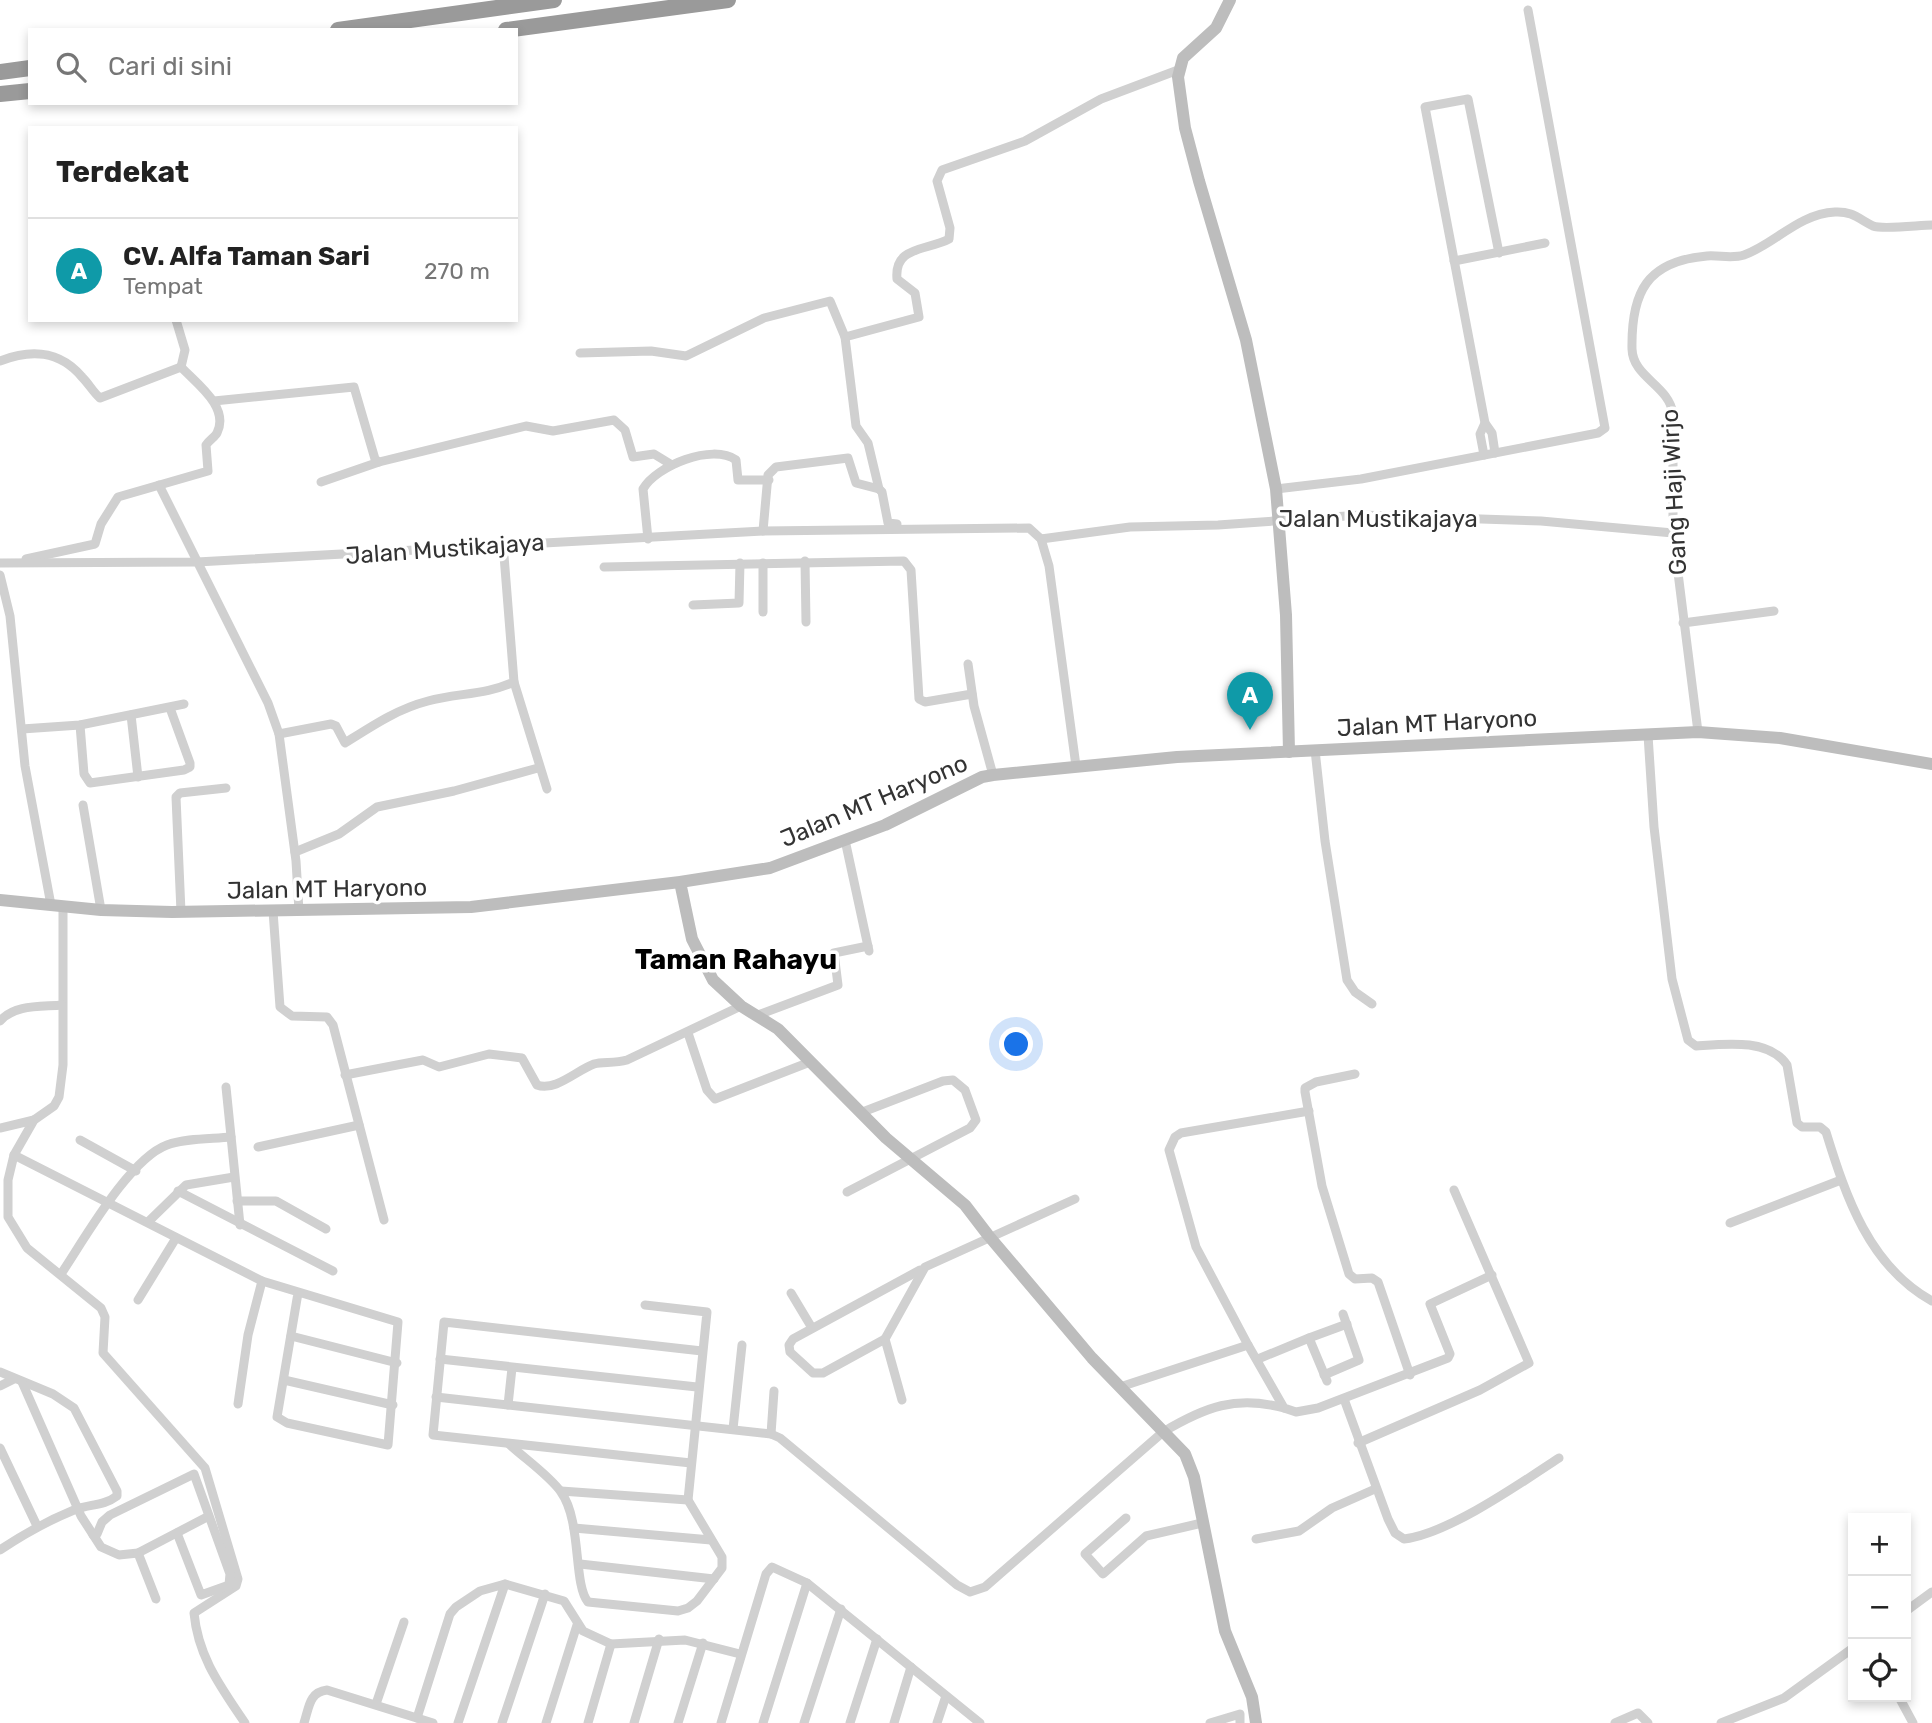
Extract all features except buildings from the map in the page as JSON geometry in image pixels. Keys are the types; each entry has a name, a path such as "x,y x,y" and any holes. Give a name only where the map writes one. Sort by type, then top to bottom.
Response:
{"highway":[{"path":"352,28 554,0"},
{"path":"518,28 728,0"},
{"path":"0,72 28,68"},
{"path":"0,94 28,91"}],"main road":[{"path":"1230,0 1216,28 1195,46 1178,70 1185,128 1246,340 1276,489 1286,615 1289,752"},
{"name":"Jalan MT Haryono","path":"0,900 101,910 181,912 471,907 680,882 770,868 885,825 982,777 1177,757 1698,732 1780,738 1932,764"},
{"path":"680,882 698,956 713,980 741,1006 778,1030 909,1159 965,1205 988,1236 1120,1387 1188,1460 1225,1631 1252,1697 1256,1723"}],"street":[{"path":"1276,489 1362,478 1496,453 1598,433 1606,425 1528,10"},
{"path":"845,337 919,317 915,293 897,279 897,264 904,255 949,239 950,228 937,181 942,170 1032,138 1101,99 1178,70"},
{"path":"1496,453 1492,433 1485,423 1425,107 1468,99 1499,253"},
{"name":"Gang Haji Wirjo","path":"1698,732 1673,533 1672,406 1662,390 1636,366 1633,357 1635,305 1649,278 1672,261 1746,255 1775,235 1828,213 1853,214 1875,226 1932,225"},
{"path":"1454,261 1545,243"},
{"path":"580,353 650,351 686,356 754,322 828,301 834,304 845,337 856,426 868,443 879,489 883,493 888,523 1018,523 1028,524 1038,535 1055,596 1076,766"},
{"path":"177,322 185,350 181,368"},
{"path":"0,361 29,352 51,355 72,367 100,398 181,368"},
{"path":"15,562 95,544 101,524 118,496 210,468 206,445 216,435 219,424 214,401 181,368"},
{"path":"214,401 354,387 375,459 379,462"},
{"path":"321,482 379,462 526,426 553,430 614,421 625,430 633,457 654,454 672,465"},
{"path":"1484,455 1480,434 1485,423"},
{"path":"648,540 643,489 647,482 672,465 696,456 728,456 736,460 738,480 769,480"},
{"path":"763,531 769,472 780,466 806,466 848,458 858,485 879,489"},
{"path":"159,485 268,703 279,734 295,852 299,911"},
{"name":"Jalan Mustikajaya","path":"0,562 197,562 341,556 503,543 648,540 763,531 814,533 1017,527 1038,535 1130,527 1219,525 1280,518 1412,515 1565,522 1673,533"},
{"path":"503,543 514,682 538,768 547,789"},
{"path":"805,561 806,622"},
{"path":"604,567 805,561 906,562 911,570 919,699 925,702 972,694"},
{"path":"693,605 738,603 740,563"},
{"path":"763,563 763,612"},
{"path":"0,575 10,616 25,766 57,906 63,1065 59,1097 54,1106 34,1121 14,1155 8,1180 8,1217 27,1248 101,1308 105,1317 103,1353 205,1468 238,1579 236,1586 194,1613 195,1628 199,1647 209,1667 244,1723"},
{"path":"1683,623 1774,611"},
{"path":"968,664 972,694 993,775"},
{"path":"279,734 331,724 336,726 345,743 385,717 406,708 448,697 470,695 514,682"},
{"path":"22,729 80,725 184,704"},
{"path":"80,725 86,781 138,777 190,767 170,708"},
{"path":"131,715 138,777"},
{"path":"1648,735 1654,827 1672,979 1684,1032 1696,1046 1737,1044 1778,1053 1787,1065 1797,1123 1802,1127 1823,1128 1841,1180 1870,1242 1886,1265 1932,1301"},
{"path":"1315,750 1325,841 1347,980 1355,992 1372,1004"},
{"path":"295,852 339,834 377,807 454,791 538,768"},
{"path":"181,912 176,797 180,793 226,788"},
{"path":"83,805 101,910"},
{"path":"758,1015 838,985 834,953 869,949 845,840"},
{"path":"273,911 280,1007 292,1016 317,1015 329,1020 384,1220"},
{"path":"0,1021 12,1011 62,1005"},
{"path":"345,1075 423,1060 439,1067 452,1066 500,1054 522,1058 537,1085 547,1087 596,1063 611,1065 627,1060 741,1006"},
{"path":"688,1033 707,1090 715,1099 810,1062"},
{"path":"1355,1074 1308,1085 1305,1092 1322,1186 1349,1274 1355,1279 1371,1278 1378,1282 1410,1375"},
{"path":"847,1192 974,1124 976,1115 961,1084 953,1080 943,1081 860,1113"},
{"path":"226,1087 240,1224"},
{"path":"1284,1408 1196,1247 1169,1150 1171,1142 1181,1133 1309,1111"},
{"path":"0,1128 34,1121"},
{"path":"258,1147 359,1125"},
{"path":"61,1274 108,1204 154,1152 165,1146 231,1137"},
{"path":"80,1140 136,1171"},
{"path":"14,1155 262,1281 398,1322 390,1443 386,1446 281,1421 277,1417 298,1293"},
{"path":"148,1222 186,1185 234,1178"},
{"path":"1730,1223 1841,1180"},
{"path":"1358,1443 1480,1390 1529,1363 1454,1190"},
{"path":"178,1191 333,1270"},
{"path":"925,1267 885,1339 823,1373 813,1373 790,1352 789,1345 793,1339 925,1267 988,1236 1075,1199"},
{"path":"237,1201 275,1201 326,1229"},
{"path":"138,1300 176,1238"},
{"path":"436,1397 771,1434 780,1438 957,1585 971,1592 985,1587 1163,1432 1221,1405 1248,1401 1300,1412 1410,1375 1450,1356 1430,1310 1432,1301 1492,1275"},
{"path":"238,1404 248,1335 262,1281"},
{"path":"791,1293 812,1328"},
{"path":"509,1444 561,1491 574,1528 583,1597 596,1604 678,1611 697,1601 722,1568 722,1557 688,1500 706,1312 645,1305"},
{"path":"1308,1338 1326,1378 1359,1360 1343,1314"},
{"path":"691,1463 433,1435 436,1397 444,1322 702,1352"},
{"path":"1258,1359 1346,1324"},
{"path":"291,1336 397,1363"},
{"path":"885,1339 902,1400"},
{"path":"1120,1387 1248,1345"},
{"path":"733,1429 742,1346"},
{"path":"440,1359 697,1387"},
{"path":"508,1405 512,1368"},
{"path":"0,1372 54,1394 74,1408 112,1480 117,1496 37,1526 0,1549"},
{"path":"0,1386 18,1380"},
{"path":"18,1380 86,1525 109,1552 127,1556 138,1553 207,1517"},
{"path":"284,1380 393,1405"},
{"path":"771,1434 774,1391"},
{"path":"1344,1399 1375,1489 1395,1533 1409,1538 1499,1497 1559,1458"},
{"path":"0,1448 37,1526"},
{"path":"93,1535 110,1515 194,1474 207,1517 230,1574 229,1585 201,1595 177,1533"},
{"path":"1256,1539 1299,1531 1332,1508 1375,1489"},
{"path":"561,1491 688,1500"},
{"path":"1126,1518 1085,1554 1102,1574 1146,1535 1202,1523"},
{"path":"574,1528 711,1539"},
{"path":"138,1553 156,1599"},
{"path":"580,1564 714,1579"},
{"path":"721,1723 740,1654 770,1569 783,1569 807,1583 980,1723"},
{"path":"763,1723 807,1583"},
{"path":"417,1718 450,1614 480,1591 505,1584 564,1601 576,1625 592,1637 611,1644 659,1639 703,1643 740,1654"},
{"path":"458,1723 505,1584"},
{"path":"1911,1607 1932,1592"},
{"path":"502,1723 545,1594"},
{"path":"804,1723 841,1609"},
{"path":"376,1704 404,1622"},
{"path":"546,1723 576,1625"},
{"path":"635,1723 659,1639"},
{"path":"850,1723 877,1639"},
{"path":"678,1723 703,1643"},
{"path":"588,1723 611,1644"},
{"path":"1721,1723 1795,1691 1848,1652"},
{"path":"894,1723 911,1667"},
{"path":"304,1723 311,1698 322,1690 433,1723"},
{"path":"937,1723 946,1696"},
{"path":"1902,1702 1913,1723"},
{"path":"1615,1723 1638,1713 1648,1723"},
{"path":"1210,1723 1240,1714 1240,1723"}],"place":[{"name":"CV. Alfa Taman Sari","path":"1250,730"}],"district":[{"name":"Taman Rahayu","path":"736,959"}]}
